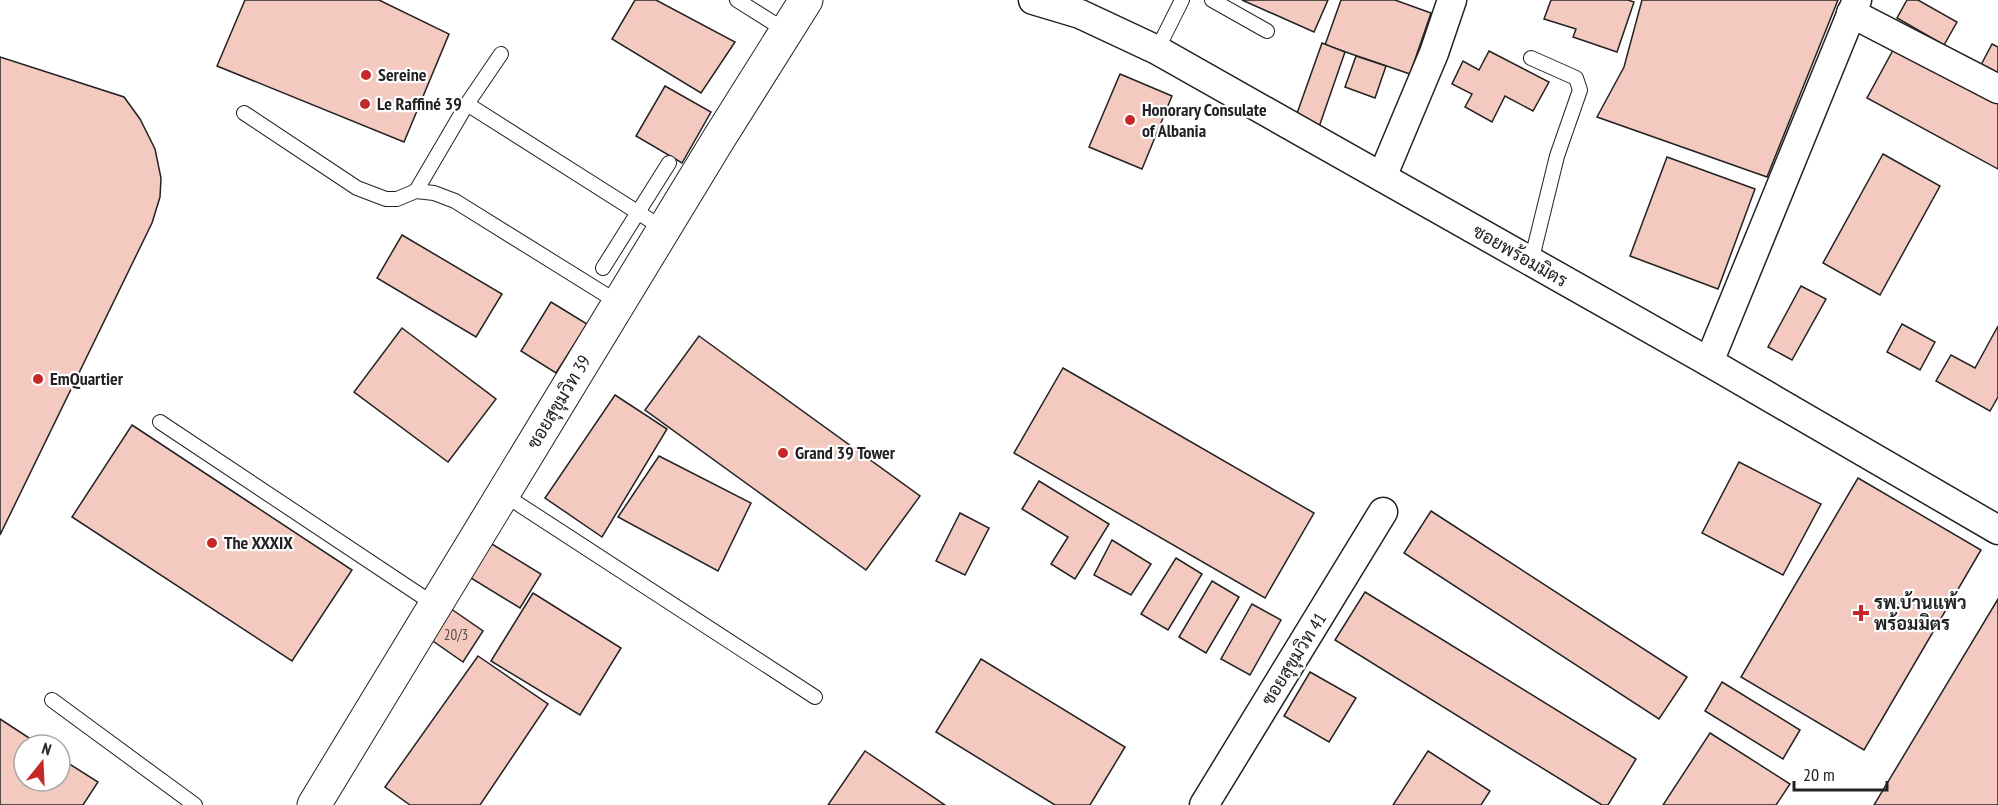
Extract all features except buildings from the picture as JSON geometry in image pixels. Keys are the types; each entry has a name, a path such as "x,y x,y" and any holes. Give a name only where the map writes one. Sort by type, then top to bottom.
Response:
{"street":[{"name":"ซอยสุขุมวิท 39","path":"314,805 619,303 651,220 786,32 806,0"},
{"name":"ซอยพร้อมมิตร","path":"1033,0 1080,14 1157,50 1709,362 1998,530"},
{"path":"1382,177 1434,53 1452,0"},
{"path":"1709,362 1854,7 1998,89"},
{"name":"ซอยสุขุมวิท 41","path":"1204,805 1383,512"}],"lane":[{"path":"737,0 786,32"},
{"path":"1157,50 1182,0"},
{"path":"1212,0 1267,30"},
{"path":"416,191 467,104 501,54"},
{"path":"1531,58 1576,78 1580,90 1557,156 1531,262"},
{"path":"467,104 651,220"},
{"path":"244,113 357,188 386,199 397,200 416,191 434,193 455,201 619,303"},
{"path":"603,268 651,220 669,163"},
{"path":"160,422 435,605"},
{"path":"503,494 815,697"},
{"path":"52,700 195,805"}],"place":[{"name":"Sereine","path":"366,75"},
{"name":"Le Raffiné 39","path":"365,104"},
{"name":"Honorary Consulate of Albania","path":"1130,120"},
{"name":"EmQuartier","path":"38,379"},
{"name":"Grand 39 Tower","path":"783,453"},
{"name":"The XXXIX","path":"212,543"},
{"name":"รพ.บ้านแพ้ว พร้อมมิตร","path":"1861,613"}]}
